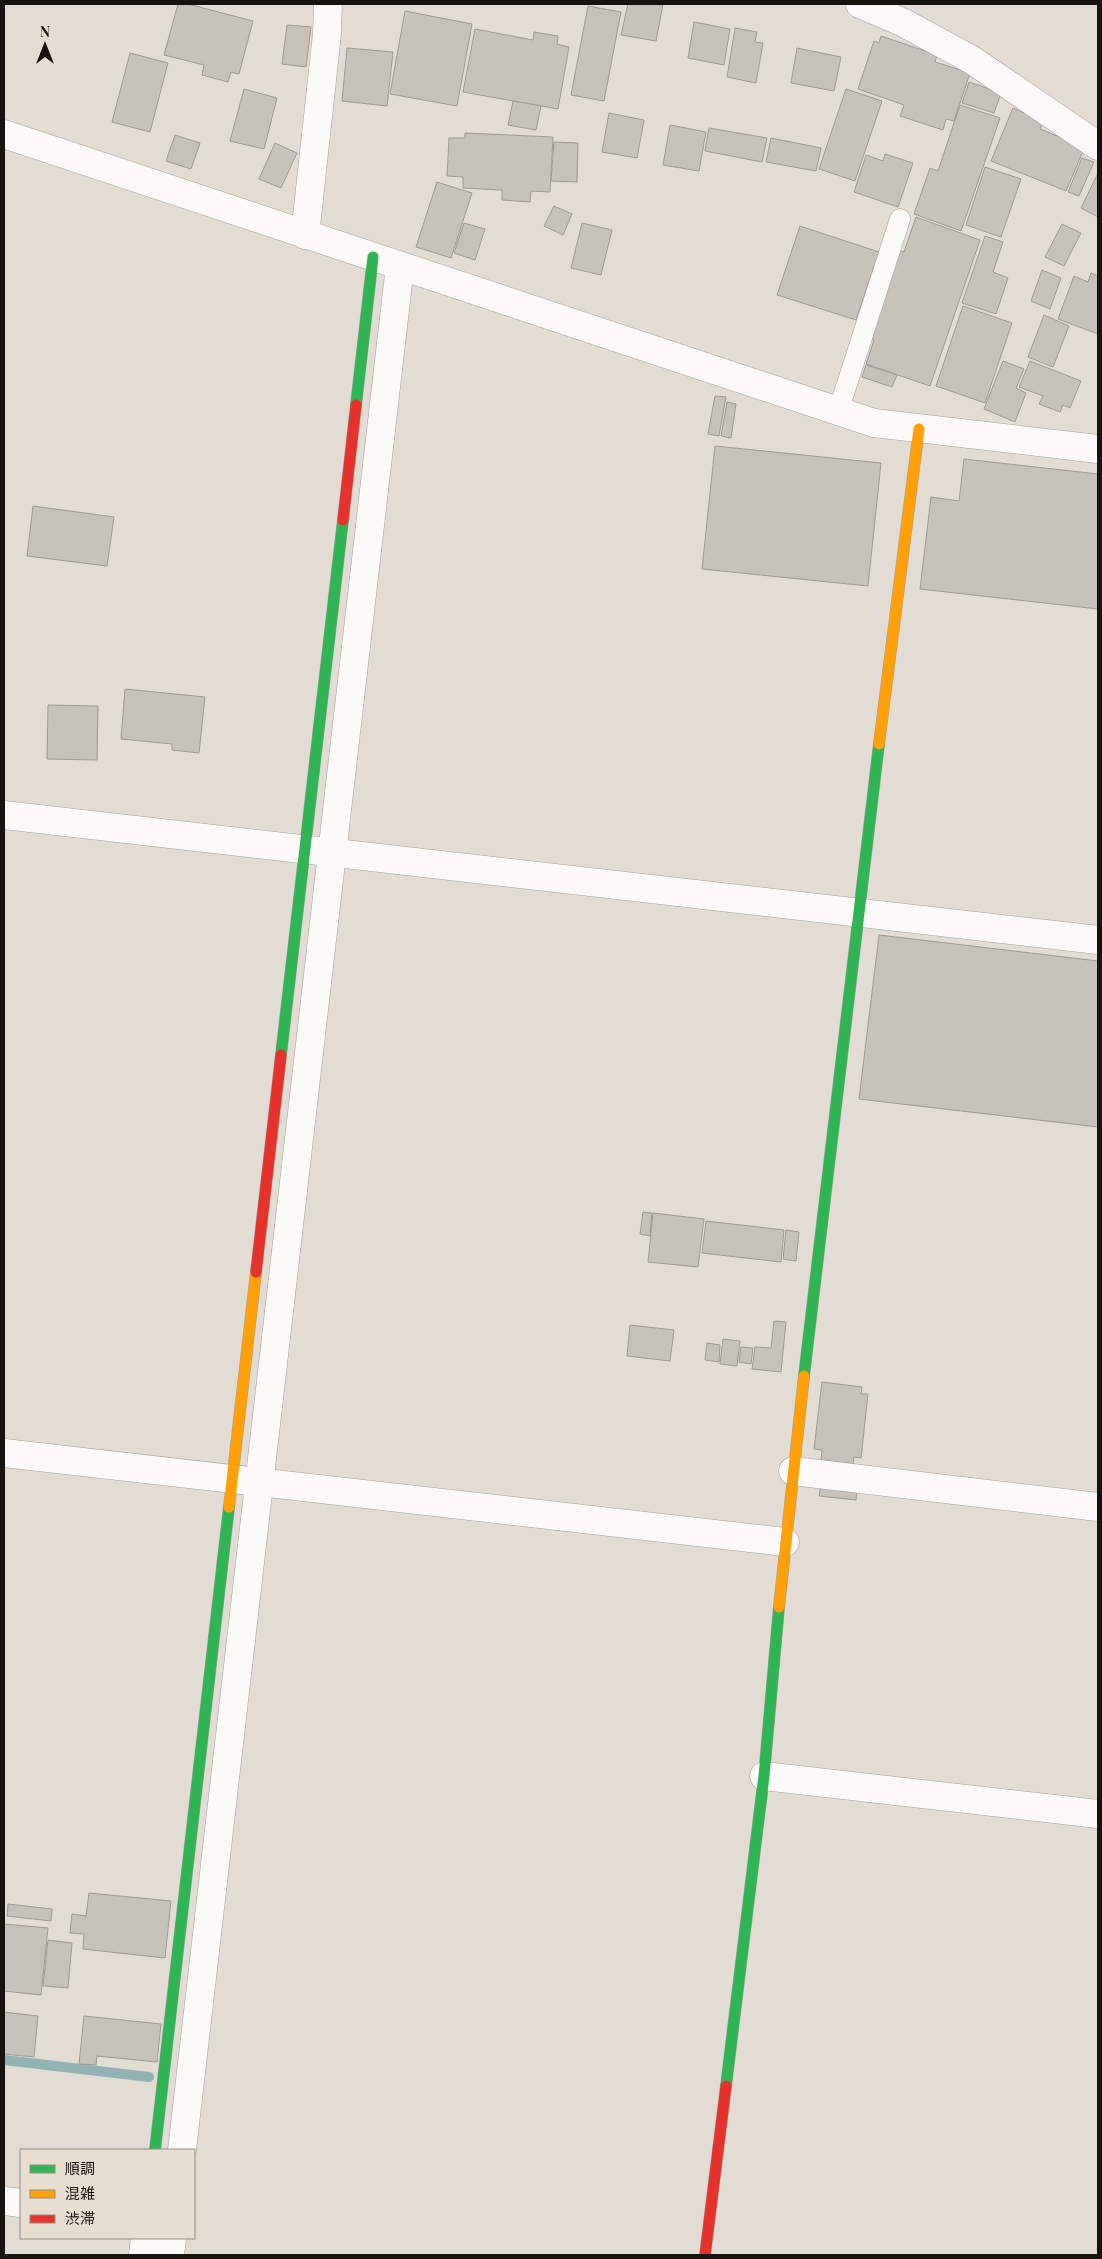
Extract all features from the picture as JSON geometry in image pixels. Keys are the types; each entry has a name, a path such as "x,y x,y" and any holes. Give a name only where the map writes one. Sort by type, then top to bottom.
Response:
{"street":[{"path":"305,234 327,34 328,4"},
{"path":"860,4 907,13 1098,146"},
{"path":"4,134 874,424 1098,449"},
{"path":"155,2149 372,257"},
{"path":"182,2149 400,266"},
{"path":"704,2255 764,1776 785,1542 858,913 919,429"},
{"path":"4,816 1098,940"},
{"path":"4,1453 785,1542"},
{"path":"793,1471 1098,1507"},
{"path":"764,1776 1098,1814"},
{"path":"4,2201 20,2203"},
{"path":"143,2255 145,2239"},
{"path":"170,2255 172,2239"}],"lane":[{"path":"838,412 900,219"}],"building":[{"path":"178,4 188,4 253,21 239,74 231,72 228,82 202,75 204,65 164,55"},
{"path":"628,4 663,4 656,41 621,35"},
{"path":"588,6 621,12 604,101 571,95"},
{"path":"405,11 472,24 457,106 390,94"},
{"path":"694,22 730,29 724,65 688,58"},
{"path":"287,25 311,27 306,67 282,64"},
{"path":"735,28 757,32 755,42 763,43 756,83 727,77"},
{"path":"475,29 533,40 534,32 558,36 557,44 569,47 558,109 463,92"},
{"path":"881,36 937,55 935,62 970,73 954,121 946,119 943,130 900,116 904,105 858,89 874,41 879,43"},
{"path":"347,48 393,52 387,106 342,101"},
{"path":"797,48 841,57 834,91 791,83"},
{"path":"130,53 168,63 150,132 112,122"},
{"path":"969,82 1001,93 994,113 962,103"},
{"path":"244,89 277,98 264,149 230,141"},
{"path":"846,89 882,101 855,181 819,169"},
{"path":"513,101 541,106 536,130 508,125"},
{"path":"960,105 1000,118 961,231 914,214 930,168 938,171"},
{"path":"1013,108 1043,121 1040,129 1085,147 1066,191 991,161"},
{"path":"609,113 644,120 637,158 602,152"},
{"path":"670,125 706,132 699,171 663,165"},
{"path":"709,128 767,138 762,162 705,151"},
{"path":"465,133 553,137 550,192 531,191 530,202 502,200 502,190 463,188 463,177 447,176 449,138 465,138"},
{"path":"175,135 200,143 191,169 166,161"},
{"path":"771,138 821,148 816,171 766,162"},
{"path":"554,142 578,143 577,182 551,181"},
{"path":"275,143 297,153 281,188 259,179"},
{"path":"885,154 913,163 898,207 854,192 866,155 883,161"},
{"path":"1082,158 1094,162 1079,196 1068,192"},
{"path":"985,167 1021,179 1001,237 966,225"},
{"path":"1098,173 1098,217 1081,208"},
{"path":"437,182 472,193 451,258 416,247"},
{"path":"554,206 572,214 563,235 544,226"},
{"path":"916,217 980,240 930,386 866,364 874,340 868,338 898,250 904,252"},
{"path":"464,223 485,229 475,260 454,253"},
{"path":"582,223 612,230 601,275 571,268"},
{"path":"1062,224 1081,233 1064,266 1045,257"},
{"path":"800,226 879,252 856,320 777,295"},
{"path":"985,236 1003,242 993,272 1008,278 996,314 962,303"},
{"path":"1042,270 1061,278 1050,309 1031,301"},
{"path":"1091,273 1098,276 1098,334 1058,319 1074,276 1088,282"},
{"path":"963,306 1012,323 985,403 936,386"},
{"path":"1044,315 1069,326 1053,367 1028,357"},
{"path":"1003,361 1024,369 1016,388 1026,393 1015,422 984,409"},
{"path":"1030,361 1081,381 1070,408 1063,405 1060,412 1039,404 1043,396 1019,387"},
{"path":"866,365 897,375 892,387 862,377"},
{"path":"715,396 726,397 719,436 708,434"},
{"path":"727,402 736,404 731,438 721,436"},
{"path":"715,446 881,463 868,586 702,569"},
{"path":"964,459 1098,474 1098,609 920,589 931,497 959,501"},
{"path":"33,506 114,517 107,566 27,556"},
{"path":"125,689 205,697 199,753 172,750 172,744 121,739"},
{"path":"48,705 98,706 97,760 47,759"},
{"path":"879,935 1098,961 1098,1127 859,1099"},
{"path":"643,1212 652,1213 650,1236 640,1234"},
{"path":"653,1213 704,1219 698,1267 648,1262"},
{"path":"706,1221 784,1230 781,1262 702,1253"},
{"path":"786,1230 799,1232 796,1261 783,1259"},
{"path":"774,1321 786,1322 781,1372 752,1369 755,1347 771,1348"},
{"path":"630,1325 674,1330 670,1361 627,1356"},
{"path":"723,1339 740,1341 737,1366 720,1364"},
{"path":"707,1343 720,1345 719,1362 705,1360"},
{"path":"741,1347 753,1348 751,1364 739,1362"},
{"path":"822,1382 862,1387 861,1394 868,1394 861,1458 854,1457 853,1464 821,1460 822,1450 814,1449"},
{"path":"821,1485 857,1490 856,1500 819,1496"},
{"path":"89,1893 171,1901 165,1958 83,1949 84,1934 70,1933 72,1914 86,1916"},
{"path":"8,1904 52,1909 51,1921 7,1916"},
{"path":"4,1924 48,1928 41,1995 4,1991"},
{"path":"48,1940 72,1943 68,1988 43,1986"},
{"path":"4,2012 38,2016 34,2057 4,2054"},
{"path":"84,2016 161,2024 157,2062 97,2056 96,2065 79,2064"}],"waterway":[{"path":"4,2060 149,2077"}],"traffic: fast":[{"path":"356,405 373,257"},
{"path":"281,1055 343,520"},
{"path":"804,1376 879,744"},
{"path":"155,2149 229,1507"},
{"path":"726,2086 764,1776 779,1607"}],"traffic: slow":[{"path":"879,744 919,429"},
{"path":"229,1507 256,1272"},
{"path":"779,1607 804,1376"}],"traffic: jam":[{"path":"343,520 356,405"},
{"path":"256,1272 281,1055"},
{"path":"705,2255 726,2086"}]}
